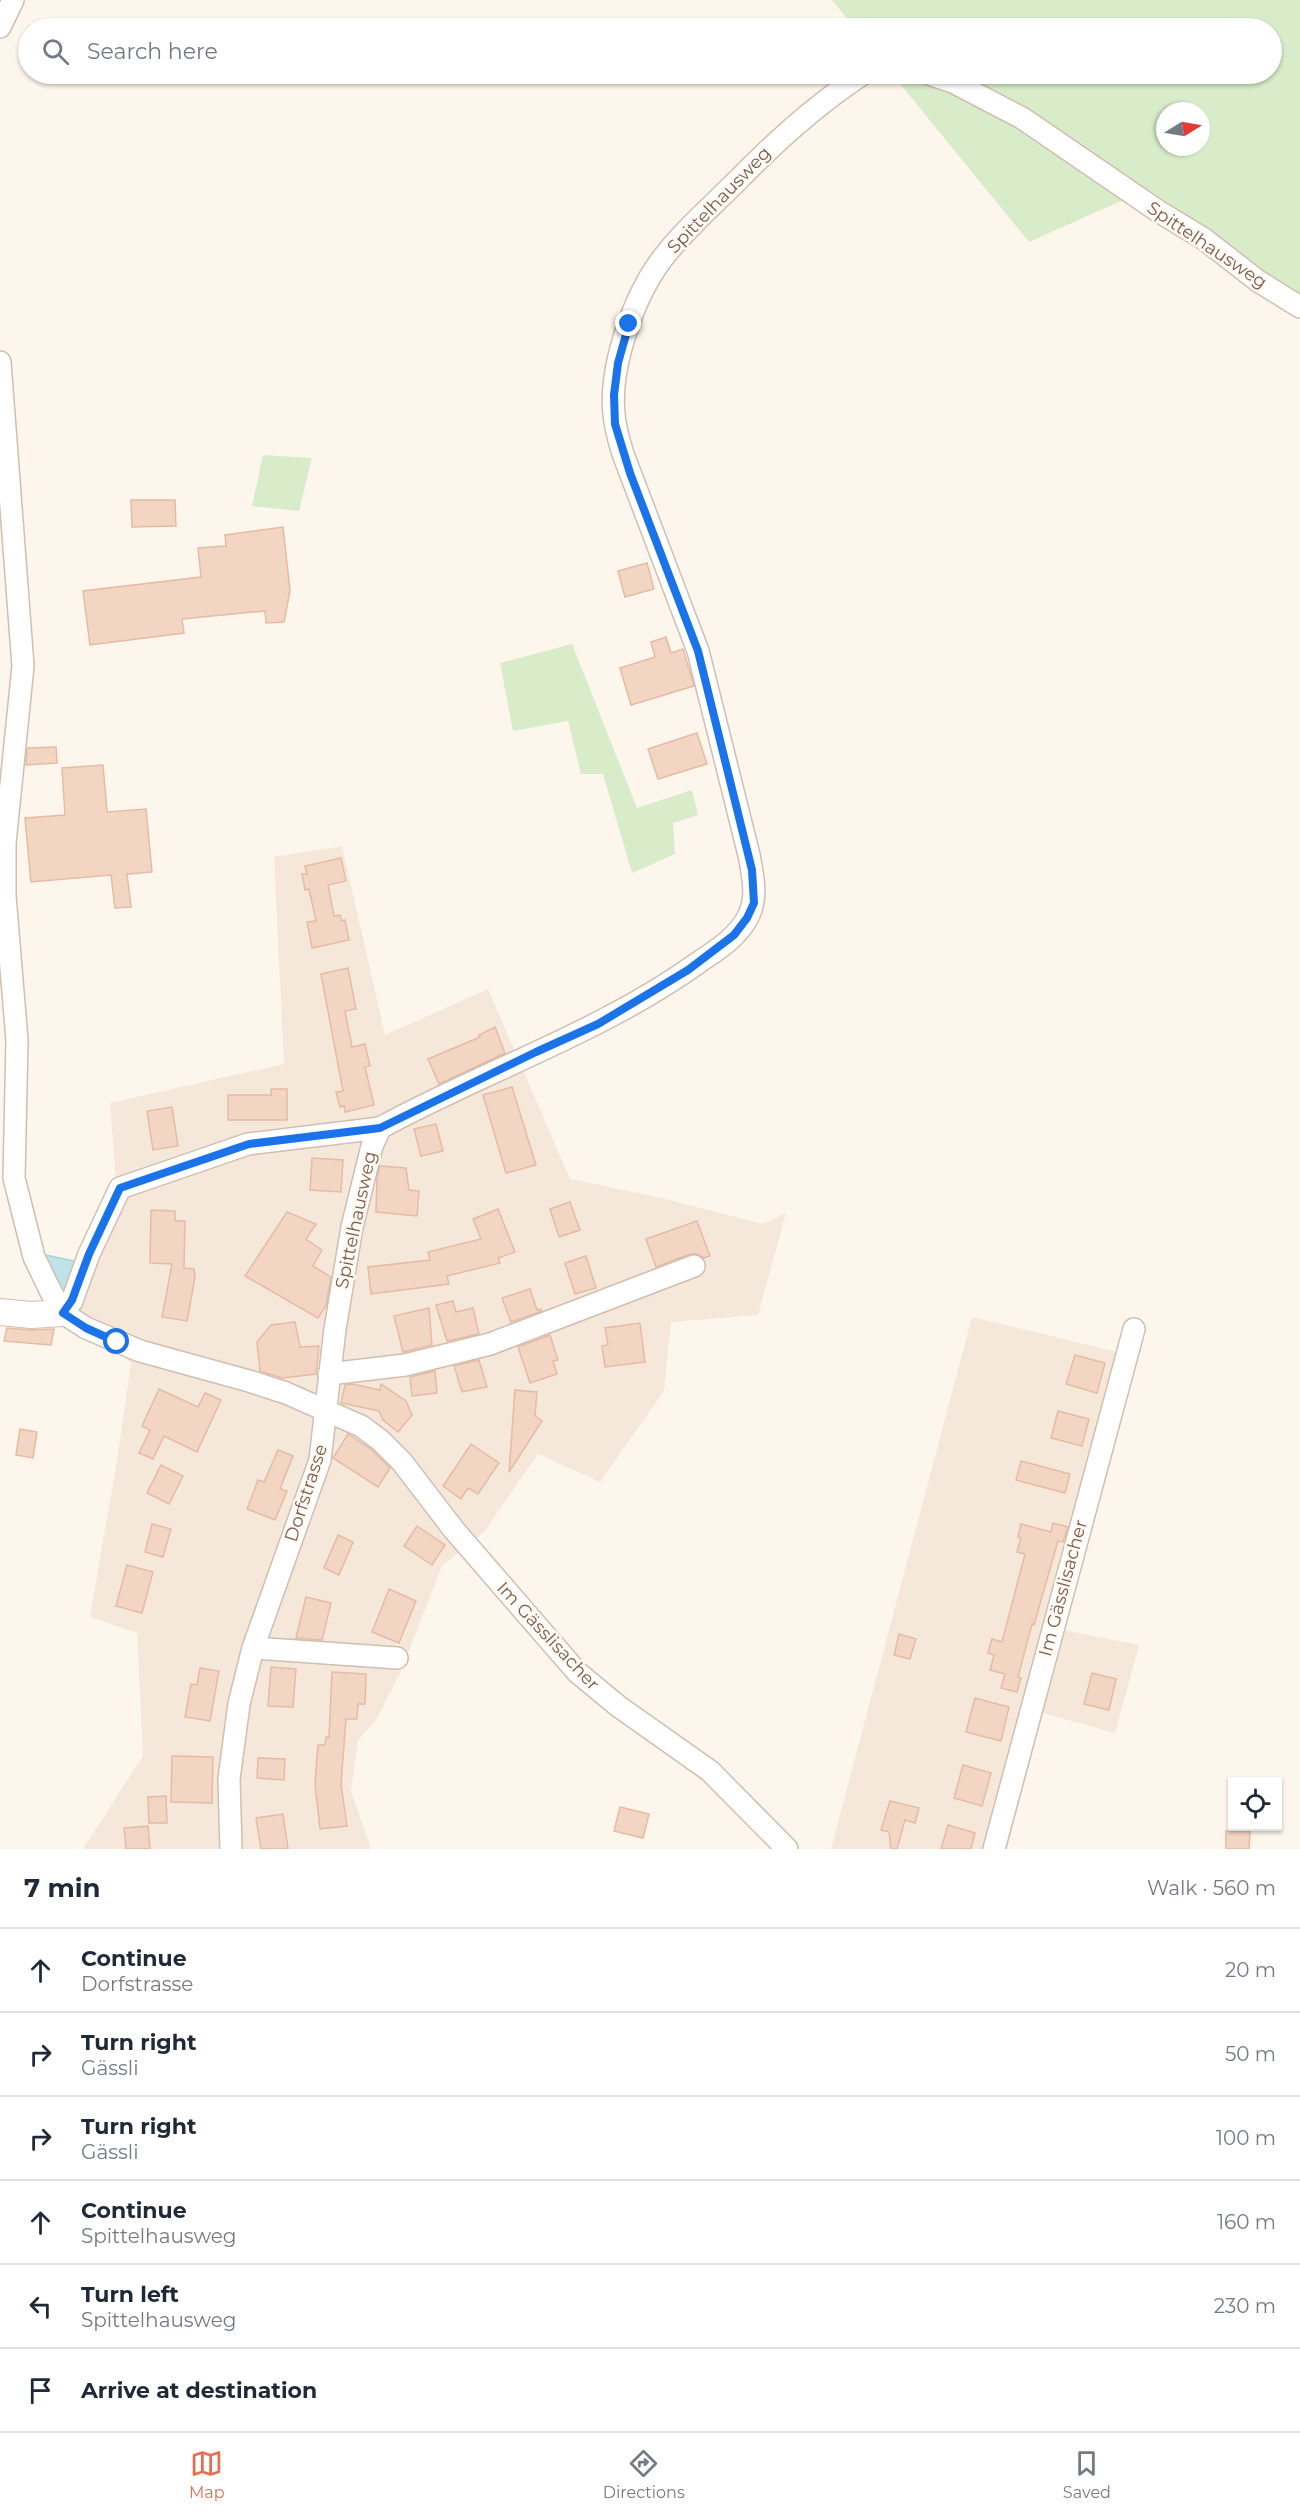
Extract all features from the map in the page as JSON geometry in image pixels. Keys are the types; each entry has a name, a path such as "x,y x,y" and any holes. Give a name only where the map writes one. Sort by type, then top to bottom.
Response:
{"street":[{"path":"0,27 12,0"},
{"name":"Spittelhausweg","path":"325,1411 352,1227 372,1146 380,1128 515,1061 598,1024 688,970 727,941 747,918 754,903 754,882 698,651 623,454 615,424 614,395 618,363 629,324 641,295 660,261 688,229 770,148 848,84"},
{"name":"Spittelhausweg","path":"958,84 1022,118 1300,307"},
{"path":"0,362 23,666 4,843 5,896 17,1040 7,1177 34,1257 63,1313 86,1328 140,1351 249,1381 286,1393 325,1411"},
{"path":"63,1313 72,1300 89,1254 120,1188 249,1144 380,1128"},
{"path":"329,1374 405,1365 490,1344 694,1266"},
{"path":"0,1312 31,1315 63,1313"},
{"name":"Im Gässlisacher","path":"994,1849 1134,1329"},
{"name":"Dorfstrasse","path":"231,1849 229,1779 239,1704 253,1648 320,1460 325,1411"},
{"name":"Im Gässlisacher","path":"325,1411 361,1426 380,1440 402,1462 454,1530 577,1672 594,1689 710,1771 787,1849"},
{"path":"253,1648 397,1658"}],"shaded area":[{"path":"342,846 385,1035 488,989 570,1179 658,1197 763,1224 786,1213 758,1315 671,1322 664,1391 600,1482 538,1454 484,1532 442,1566 401,1671 376,1720 358,1740 351,1791 371,1849 83,1849 143,1756 137,1633 90,1617 131,1363 63,1313 116,1183 110,1103 284,1064 274,857"},
{"path":"972,1317 1138,1357 1064,1630 1139,1645 1115,1733 1043,1713 1007,1849 831,1849"}],"green space":[{"path":"832,0 1300,0 1300,299 1148,189 1029,242 900,84 1282,84 1282,18 847,18"},
{"path":"263,455 312,458 299,511 252,506"},
{"path":"572,644 637,808 692,790 698,815 673,823 675,854 632,873 603,774 581,774 568,721 513,731 500,663"}],"water":[{"path":"45,1255 84,1263 77,1279 62,1293"}],"building":[{"path":"131,500 175,500 176,526 132,527"},
{"path":"283,527 290,591 284,622 266,623 265,611 182,619 184,633 90,645 83,591 201,577 198,548 226,546 225,535"},
{"path":"647,563 654,589 625,597 618,571"},
{"path":"666,637 671,653 683,649 694,686 631,705 620,668 655,657 651,642"},
{"path":"697,733 707,764 658,779 648,749"},
{"path":"56,747 57,763 26,765 27,748"},
{"path":"103,765 107,812 146,809 152,872 127,874 131,907 115,908 111,875 31,882 25,818 65,815 62,768"},
{"path":"341,858 346,881 328,885 334,916 340,915 342,921 345,920 349,940 312,948 307,922 316,921 309,889 305,890 302,874 307,874 305,866"},
{"path":"348,968 356,1009 345,1011 352,1047 365,1044 370,1066 365,1067 374,1105 345,1112 344,1106 340,1107 336,1092 343,1091 321,974"},
{"path":"495,1027 505,1053 439,1084 428,1059 480,1037 479,1035"},
{"path":"512,1087 536,1165 506,1173 483,1095"},
{"path":"271,1089 287,1089 287,1120 228,1120 228,1095 271,1095"},
{"path":"172,1107 178,1146 153,1150 147,1111"},
{"path":"436,1124 443,1151 421,1156 414,1129"},
{"path":"312,1158 343,1160 341,1192 310,1190"},
{"path":"380,1166 406,1168 409,1190 419,1191 417,1216 376,1212 377,1178"},
{"path":"570,1202 580,1230 559,1237 550,1209"},
{"path":"498,1209 515,1252 498,1258 500,1263 447,1276 449,1284 371,1294 368,1267 430,1260 428,1252 481,1239 473,1219"},
{"path":"151,1210 175,1211 175,1221 185,1221 184,1268 194,1269 195,1277 187,1321 162,1317 172,1264 150,1263"},
{"path":"287,1212 316,1224 306,1239 322,1250 313,1266 331,1277 326,1306 318,1318 245,1276"},
{"path":"697,1221 710,1256 704,1258 697,1254 690,1254 656,1267 646,1239"},
{"path":"586,1256 596,1288 575,1294 565,1263"},
{"path":"530,1289 537,1310 542,1311 511,1322 502,1298"},
{"path":"453,1301 456,1312 473,1308 479,1334 447,1341 436,1305"},
{"path":"429,1308 432,1345 403,1352 394,1316"},
{"path":"295,1322 300,1347 319,1346 316,1374 282,1378 260,1371 257,1342 271,1325"},
{"path":"640,1323 645,1362 605,1367 602,1346 608,1345 605,1328"},
{"path":"7,1328 54,1329 51,1345 4,1341"},
{"path":"550,1335 558,1360 553,1361 557,1374 530,1383 518,1347"},
{"path":"1075,1355 1105,1363 1097,1393 1066,1384"},
{"path":"479,1360 487,1387 462,1392 454,1366"},
{"path":"435,1371 437,1393 412,1396 410,1377"},
{"path":"352,1384 380,1390 381,1384 406,1401 412,1415 398,1432 383,1420 379,1411 341,1403 345,1385"},
{"path":"159,1389 198,1407 205,1393 221,1400 197,1452 164,1436 153,1459 139,1453 150,1430 142,1426"},
{"path":"515,1390 537,1392 535,1416 542,1421 509,1472"},
{"path":"1058,1411 1089,1419 1082,1446 1051,1438"},
{"path":"20,1429 37,1432 33,1458 16,1455"},
{"path":"348,1434 372,1450 390,1468 378,1487 333,1458"},
{"path":"471,1444 499,1463 478,1494 468,1488 461,1499 443,1486"},
{"path":"278,1450 293,1456 280,1489 287,1491 275,1520 247,1509 258,1480 264,1482"},
{"path":"1021,1461 1070,1474 1065,1493 1016,1480"},
{"path":"161,1465 183,1476 169,1504 147,1493"},
{"path":"1053,1523 1068,1527 1063,1542 1058,1541 1034,1625 1032,1624 1018,1677 1021,1678 1017,1692 1001,1688 1005,1674 990,1670 994,1655 988,1653 992,1639 1002,1642 1025,1554 1017,1552 1021,1538 1018,1537 1021,1524 1051,1532"},
{"path":"152,1524 171,1529 163,1557 145,1552"},
{"path":"417,1526 445,1545 432,1565 404,1546"},
{"path":"338,1535 353,1542 339,1575 324,1568"},
{"path":"127,1565 153,1572 142,1613 116,1606"},
{"path":"389,1589 416,1601 399,1643 372,1632"},
{"path":"306,1597 331,1603 322,1640 296,1638"},
{"path":"899,1634 916,1639 910,1659 894,1655"},
{"path":"271,1667 296,1669 293,1707 268,1706"},
{"path":"200,1668 219,1671 210,1721 185,1717 191,1684 197,1685"},
{"path":"332,1672 366,1674 365,1704 358,1704 357,1719 346,1719 341,1784 347,1826 320,1829 315,1784 318,1745 325,1745 326,1737 329,1737"},
{"path":"1092,1673 1116,1679 1109,1710 1084,1704"},
{"path":"975,1698 1009,1707 1001,1741 966,1732"},
{"path":"172,1756 213,1757 212,1803 171,1802"},
{"path":"258,1758 285,1759 284,1780 257,1778"},
{"path":"963,1765 991,1773 982,1806 954,1798"},
{"path":"166,1796 167,1823 149,1823 148,1797"},
{"path":"890,1801 919,1808 915,1823 905,1820 897,1849 891,1849 889,1832 881,1830"},
{"path":"620,1807 649,1814 643,1838 614,1831"},
{"path":"283,1814 288,1849 261,1849 256,1818"},
{"path":"948,1825 975,1833 971,1849 941,1849"},
{"path":"148,1826 150,1849 126,1849 124,1828"},
{"path":"1226,1831 1250,1831 1249,1849 1226,1849"}],"route":[{"path":"117,1342 86,1328 63,1313 72,1300 89,1254 120,1188 249,1144 380,1128 414,1109 598,1024 671,982 719,948 734,935 747,918 754,903 752,870 698,651 653,537 623,454 615,424 614,395 618,363 629,324"}]}
